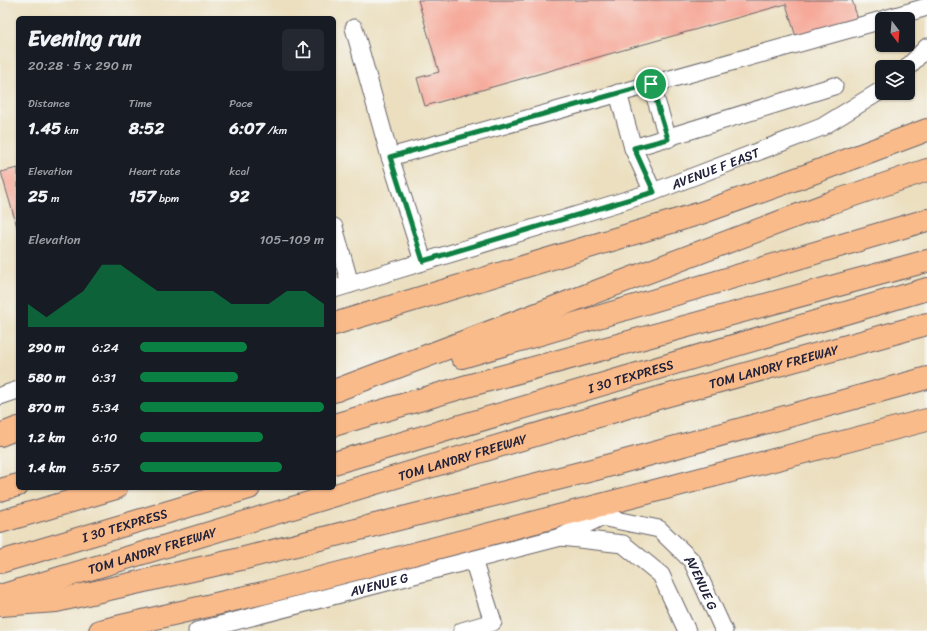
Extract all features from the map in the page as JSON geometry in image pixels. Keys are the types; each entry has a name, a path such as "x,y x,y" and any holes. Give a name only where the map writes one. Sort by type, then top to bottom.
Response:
{"highway":[{"path":"336,323 700,213 927,130"},
{"path":"336,391 830,203 927,170"},
{"path":"336,391 927,220"},
{"path":"336,424 466,386 927,261"},
{"name":"I 30 TEXPRESS","path":"336,462 927,289"},
{"name":"TOM LANDRY FREEWAY","path":"0,596 658,398 921,327"},
{"path":"0,605 56,601 245,558 596,469 926,378"},
{"path":"336,412 466,386"},
{"path":"100,631 263,593 927,420"},
{"path":"0,435 16,429"},
{"path":"0,490 16,486"},
{"path":"0,522 109,490"},
{"name":"I 30 TEXPRESS","path":"0,562 243,490"}],"street":[{"path":"910,12 927,7"},
{"path":"390,157 875,22"},
{"path":"354,28 390,157 423,261"},
{"path":"915,60 927,47"},
{"path":"651,84 668,139"},
{"path":"634,148 668,139 834,86"},
{"path":"618,93 634,148 654,192"},
{"name":"AVENUE F EAST","path":"336,288 654,192 822,127 875,94"},
{"path":"336,234 350,284"},
{"path":"0,396 16,391"},
{"name":"AVENUE G","path":"197,631 561,537 601,517 660,529 692,561 724,631"},
{"name":"AVENUE G","path":"561,537 624,544 662,575 688,631"},
{"path":"462,631 493,622 473,560"}],"building":[{"path":"418,0 852,0 858,20 796,37 786,4 425,106 417,78 439,72"},
{"path":"16,168 16,223 1,172"}],"route":[{"path":"651,84 668,139 634,148 654,192 423,261 390,157 651,84"}]}
